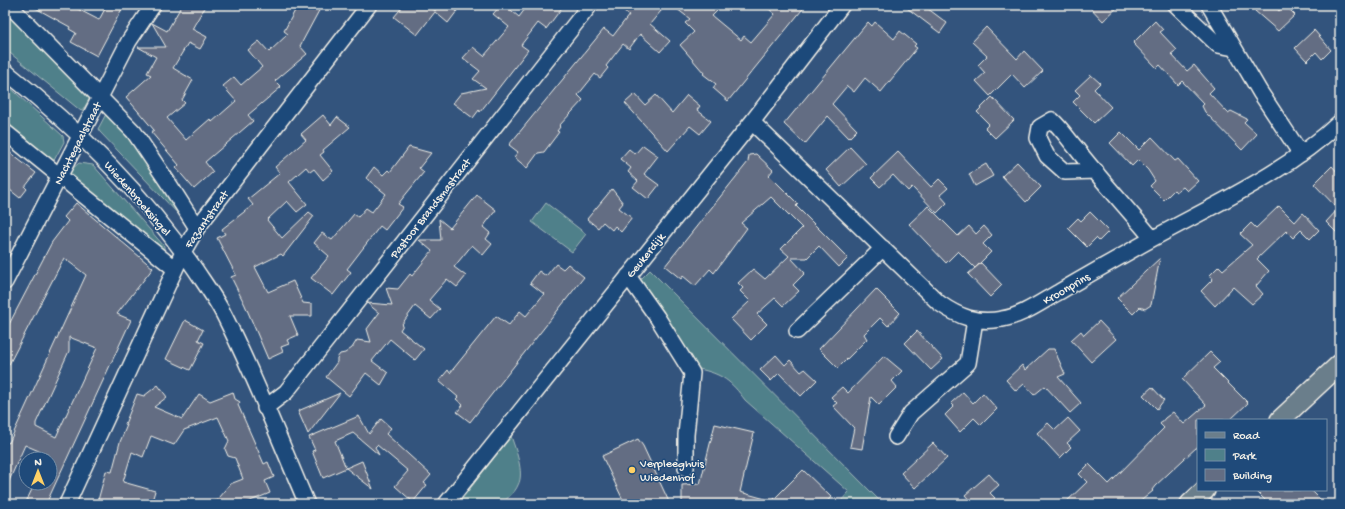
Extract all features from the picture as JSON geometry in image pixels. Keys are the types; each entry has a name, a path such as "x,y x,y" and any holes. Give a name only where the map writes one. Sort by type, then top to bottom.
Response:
{"main road":[{"path":"1281,419 1340,364"},
{"path":"1190,504 1204,491"}],"street":[{"path":"10,5 134,132 197,228"},
{"name":"Nachtegaalstraat","path":"5,282 129,41 153,5"},
{"name":"Fazantstraat","path":"67,504 183,252 197,228 369,5"},
{"name":"Pastoor Brandsmastraat","path":"265,408 286,392 590,5"},
{"name":"Geukerdijk","path":"446,504 752,122 842,5"},
{"path":"1176,5 1218,45 1234,48"},
{"path":"1209,5 1260,92 1301,154"},
{"name":"Wiedenbroeksingel","path":"5,71 43,101 107,161 154,213 183,252 223,315 307,504"},
{"name":"Kroonprins","path":"752,122 940,303 956,315 975,320 1002,319 1028,310 1152,238 1246,187 1301,154 1321,140 1340,122"},
{"name":"Wiedenbroeksingel","path":"5,132 61,175 175,269"},
{"path":"1096,171 1152,238"},
{"path":"798,331 883,248"},
{"path":"628,276 657,317 692,373 686,435 686,468"},
{"path":"896,437 911,413 968,363 975,320"}],"green space":[{"path":"5,5 91,96 83,110 81,111 5,49"},
{"path":"5,83 63,136 64,142 52,164 5,128"},
{"path":"106,114 109,115 168,188 182,218 100,132 98,129"},
{"path":"79,163 93,165 164,246 164,251 70,177 71,170"},
{"path":"546,203 586,234 572,252 532,222"},
{"path":"650,270 883,504 842,504 840,502 849,492 745,400 730,383 714,373 699,369 637,283"},
{"path":"511,436 520,467 520,480 515,490 501,504 458,504"}],"building":[{"path":"30,5 70,5 99,20 107,5 124,5 97,56 71,42 76,33 69,29 70,27"},
{"path":"182,5 206,5 192,29 207,37 200,49 188,43 173,68 193,80 182,100 185,103 167,118 186,140 210,119 212,122 236,101 223,86 234,77 241,85 262,67 248,50 259,41 269,52 288,34 284,31 298,5 322,5 300,46 307,54 275,81 281,87 248,115 253,121 205,162 213,172 194,189 176,168 179,165 151,132 154,130 126,97 151,75 147,73 156,57 138,47 166,47 152,23 167,31"},
{"path":"404,5 428,5 435,11 439,5 449,5 457,11 448,23 435,12 417,35 394,17"},
{"path":"501,5 505,5 519,17 528,5 564,5 546,29 538,23 521,45 528,50 480,112 479,110 473,118 453,103 461,93 486,88 473,79 480,71 463,58 473,47 484,56 509,27 493,14"},
{"path":"617,5 666,5 650,24 670,41 660,52 640,34 629,49 623,44 606,66 608,68 600,78 595,74 578,95 583,100 559,126 560,127 557,131 559,132 544,152 538,153 527,168 514,157 518,152 509,145 604,29 613,36 629,15"},
{"path":"672,5 711,5 717,11 712,16 741,40 744,36 751,42 775,14 764,5 806,5 728,101 713,88 716,84 703,74 704,73 680,45 694,32 685,23 690,19"},
{"path":"903,5 923,5 947,23 940,33"},
{"path":"1088,5 1120,5 1103,21"},
{"path":"1261,5 1273,5 1279,11 1285,5 1295,15 1278,31 1255,11"},
{"path":"1155,21 1163,30 1160,32 1177,50 1171,54 1187,71 1194,65 1214,88 1209,93 1228,113 1231,111 1247,119 1244,122 1257,134 1242,150 1205,112 1202,106 1204,104 1182,81 1178,85 1160,65 1157,68 1133,43"},
{"path":"868,22 872,26 875,22 894,39 900,31 916,44 914,46 917,48 881,92 865,78 854,92 847,86 832,104 857,130 849,138 828,116 805,144 784,124"},
{"path":"986,27 1017,59 1024,51 1043,71 1025,88 1012,74 990,96 976,81 985,73 978,65 987,56 972,42"},
{"path":"1314,30 1331,50 1322,59 1316,52 1307,61 1295,48"},
{"path":"1091,75 1100,83 1094,89 1111,107 1094,123 1073,102 1080,95 1075,90"},
{"path":"635,94 645,105 656,95 672,113 687,95 700,106 697,110 711,121 700,134 690,126 668,151 625,103"},
{"path":"992,97 1014,120 995,138 985,128 989,124 977,112"},
{"path":"323,115 331,125 337,117 350,127 323,150 324,152 320,155 333,171 323,180 314,169 310,172 306,167 289,182 307,204 297,212 287,201 267,220 282,238 309,212 314,216 283,256 281,254 255,267 268,292 293,281 303,303 312,304 312,316 290,316 298,335 287,340 289,344 281,347 283,352 268,359 245,305 231,277 236,275 217,238 225,234 222,229 253,205 248,199 280,173 275,167 306,140 301,134"},
{"path":"1121,132 1139,150 1152,137 1175,161 1178,159 1198,181 1187,191 1183,187 1176,192 1174,190 1164,200 1150,186 1155,181 1148,170 1138,160 1132,166 1110,143"},
{"path":"643,145 658,156 644,174 659,185 648,199 633,187 638,181 628,172 631,168 620,159 629,149 635,154"},
{"path":"409,147 431,153 419,168 424,172 398,204 403,207 385,230 380,226 347,269 351,272 333,295 311,278 329,256 314,243 322,233 332,240 354,214 358,217 366,208 372,212 386,194 366,178 374,167 383,175 388,170 390,172"},
{"path":"850,147 866,164 841,187 826,170"},
{"path":"5,149 36,173 25,187 27,189 20,198 5,186"},
{"path":"898,152 931,187 939,179 948,188 940,195 947,203 937,213 912,187 908,191 893,175 880,187 871,178"},
{"path":"756,154 773,170 769,175 798,204 796,206 848,258 839,267 819,246 807,258 791,258 805,273 793,285 799,291 783,306 775,298 757,314 767,324 751,340 731,319 750,301 740,291 743,288 738,283 753,269 765,279 789,256 781,249 802,228 771,197 741,223 747,228 714,273 710,269 695,286 683,276 681,279 665,266 748,162 749,155"},
{"path":"1017,162 1041,187 1026,202 1002,176"},
{"path":"986,164 993,176 975,186 969,174"},
{"path":"1332,166 1340,175 1340,236 1326,222 1338,209 1314,184"},
{"path":"612,189 623,203 619,208 632,218 621,232 615,226 612,230 603,222 598,228 587,219"},
{"path":"477,195 496,210 483,227 490,233 486,239 492,244 483,255 472,245 454,267 466,276 457,287 447,279 429,300 440,309 431,319 415,306 402,324 403,325 400,330 424,349 415,360 390,339 372,361 388,373 381,385 366,373 349,396 326,377 337,362 337,358 340,354 345,353 352,348 357,340 371,342 367,329 379,313 367,303 392,305 386,288 398,289 410,274 412,276 432,251 419,240 441,240 439,219 450,228"},
{"path":"76,203 153,268 117,314 131,320 58,478 58,451 39,451 25,445 22,451 18,451 18,461 5,490 5,441 9,443 86,275 64,258 5,372 5,332 52,242 68,221 64,217","holes":["69,337 97,348 56,437 36,427 36,423 69,351"]},
{"path":"928,206 958,236 969,226 976,234 984,226 992,235 983,244 991,252 975,268 958,251 946,263 909,224"},
{"path":"1279,206 1295,222 1303,213 1319,230 1310,239 1301,230 1293,238 1286,231 1257,259 1269,271 1256,286 1263,294 1252,304 1233,287 1215,306 1201,291 1213,279 1210,275 1219,266 1223,270 1252,245 1240,234 1251,223 1256,228"},
{"path":"1090,212 1109,231 1099,241 1096,238 1087,247 1068,228 1078,218 1081,221"},
{"path":"1160,258 1151,305 1145,309 1140,307 1133,314 1117,298"},
{"path":"981,263 1002,285 990,297 968,274"},
{"path":"556,264 563,269 568,264 584,277 470,422 457,412 463,405 456,399 458,397 439,381 448,370 450,373 496,316 509,325 520,311 526,316 544,294 530,283 539,271 546,276"},
{"path":"876,289 900,313 888,326 880,318 864,334 867,339 838,368 819,349"},
{"path":"185,320 203,330 198,340 204,343 190,370 166,359"},
{"path":"1099,321 1116,339 1091,362 1071,340 1081,331 1084,335"},
{"path":"917,331 943,359 931,370 905,343"},
{"path":"1048,349 1054,349 1065,374 1058,377 1081,403 1070,413 1045,386 1034,395 1024,384 1016,391 1006,380 1022,365 1025,370"},
{"path":"1210,352 1220,362 1213,368 1248,403 1231,419 1197,419 1197,447 1155,486 1152,490 1153,491 1137,504 1064,504 1087,482 1079,474 1089,464 1109,484 1164,428 1160,424 1165,418 1173,412 1184,424 1206,405 1182,379"},
{"path":"776,355 785,365 790,360 801,372 805,369 817,380 801,396 779,373 771,381 760,370"},
{"path":"884,356 902,371 892,381 897,387 879,405 871,397 862,449 850,447 854,428 833,406 837,403 831,397 842,387 848,393"},
{"path":"158,385 167,397 154,407 182,419 199,394 210,401 233,392 235,399 240,402 238,405 264,464 268,462 274,477 265,481 270,493 243,504 213,504 230,484 243,479 235,458 228,456 225,449 229,441 218,417 184,430 174,445 151,436 143,457 132,452 123,482 155,491 151,504 97,504 106,471 112,472 120,442 127,425 125,424 137,394 144,396"},
{"path":"1152,387 1164,400 1157,409 1143,395"},
{"path":"963,392 973,403 983,393 997,409 981,425 974,418 960,432 945,415 954,406 951,403"},
{"path":"340,393 308,434 298,411"},
{"path":"359,416 369,434 381,419 391,428 386,434 431,475 424,483 427,485 413,502 395,486 408,471 377,445 375,447 379,455 353,433 335,441 346,468 323,478 312,451 315,450 309,437"},
{"path":"1068,418 1080,431 1067,443 1071,447 1060,458 1037,433 1048,423 1055,430"},
{"path":"715,424 754,433 740,492 769,500 768,504 682,504 682,485 700,484"},
{"path":"638,439 643,446 670,504 625,504 602,456"},
{"path":"933,443 947,458 915,488 901,473"},
{"path":"362,461 373,489 346,468"},
{"path":"803,470 831,497 825,504 769,504"},
{"path":"989,474 999,485 990,493 995,498 988,504 973,504 965,495"},
{"path":"31,491 52,491 46,504 25,504"},
{"path":"1256,491 1312,491 1325,504 1269,504"}],"place":[{"name":"Verpleeghuis Wiedenhof","path":"632,470"}]}
